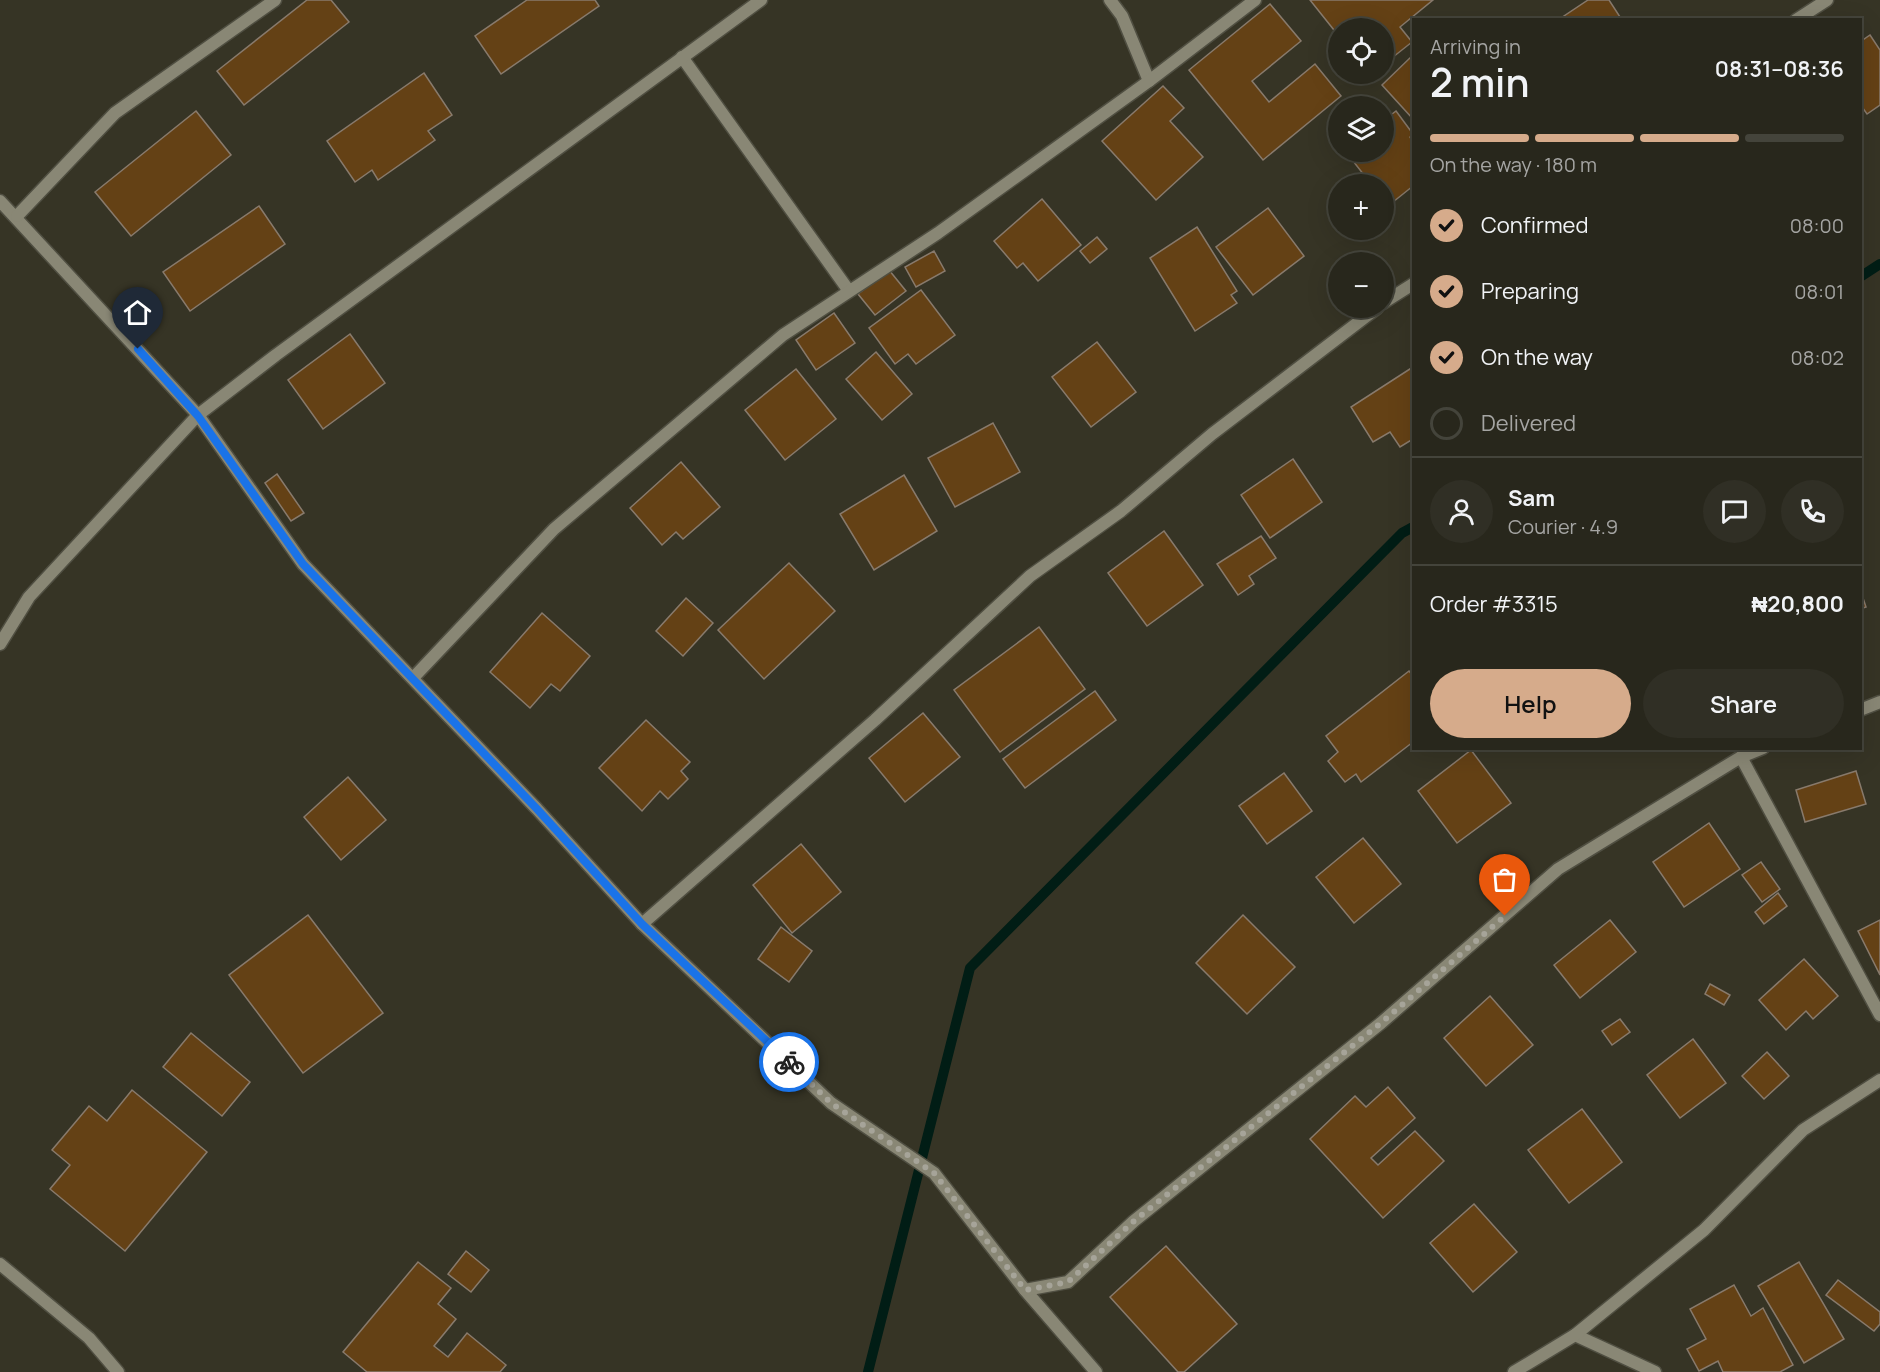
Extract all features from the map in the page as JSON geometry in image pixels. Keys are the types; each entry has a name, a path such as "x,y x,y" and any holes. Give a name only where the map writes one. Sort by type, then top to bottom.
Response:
{"street":[{"path":"16,216 115,113 275,0"},
{"path":"0,644 29,597 198,416 276,355 761,0"},
{"path":"1110,0 1122,16 1149,81"},
{"path":"412,678 554,529 783,335 938,233 1149,81 1255,0"},
{"path":"1799,18 1827,0"},
{"path":"682,57 849,291"},
{"path":"0,201 198,416 303,564 642,924 831,1103 934,1173 1025,1290 1096,1372"},
{"path":"1394,296 1412,285"},
{"path":"642,924 875,720 1030,576 1121,511 1212,434 1364,318"},
{"path":"1862,709 1880,702"},
{"path":"1025,1290 1068,1282 1134,1221 1381,1023 1558,869 1741,757 1758,750"},
{"path":"1741,757 1880,1015"},
{"path":"1514,1372 1575,1335 1704,1230 1803,1130 1880,1080"},
{"path":"0,1264 89,1338 116,1371"},
{"path":"1575,1335 1655,1372"}],"building":[{"path":"307,0 331,0 349,22 244,105 217,71"},
{"path":"527,0 595,0 599,6 501,74 475,36"},
{"path":"1310,0 1433,0 1400,27 1412,42 1394,56 1394,18 1328,18 1328,22"},
{"path":"1588,0 1609,0 1621,18 1561,18"},
{"path":"1270,4 1301,41 1252,81 1269,102 1315,64 1328,80 1328,84 1331,84 1341,96 1328,96 1328,107 1263,160 1189,70"},
{"path":"1870,35 1880,50 1880,105 1867,114 1862,107 1862,41"},
{"path":"1412,56 1412,118 1382,85 1394,84 1394,73"},
{"path":"424,73 452,115 428,131 435,140 378,180 372,170 355,182 327,141"},
{"path":"1163,86 1184,108 1170,121 1203,157 1156,200 1102,141"},
{"path":"196,111 231,155 131,236 95,192"},
{"path":"1396,111 1412,133 1410,137 1412,140 1412,187 1394,201 1394,174 1363,174 1354,162 1394,162 1394,113"},
{"path":"1042,199 1081,245 1038,281 1023,263 1017,268 994,241"},
{"path":"259,206 285,244 190,311 163,272"},
{"path":"1268,208 1304,256 1253,295 1216,247"},
{"path":"1197,227 1237,291 1231,295 1237,303 1195,331 1150,258"},
{"path":"1097,237 1107,249 1090,263 1080,251"},
{"path":"934,251 945,271 916,287 905,267"},
{"path":"889,270 906,291 875,315 858,294"},
{"path":"921,290 955,335 916,364 908,354 895,364 869,328"},
{"path":"834,313 855,343 816,370 796,340"},
{"path":"350,334 385,383 323,429 288,380"},
{"path":"1097,342 1136,392 1091,427 1052,377"},
{"path":"876,352 912,394 882,420 846,379"},
{"path":"1412,368 1412,440 1400,447 1390,432 1373,442 1351,407"},
{"path":"796,369 836,419 785,460 745,410"},
{"path":"993,423 1020,472 955,507 928,458"},
{"path":"1293,459 1322,502 1270,538 1241,495"},
{"path":"681,462 720,507 683,539 676,532 662,545 630,508"},
{"path":"277,474 304,513 291,521 265,483"},
{"path":"904,475 937,531 874,570 840,514"},
{"path":"1164,531 1203,585 1147,626 1108,573"},
{"path":"1261,536 1276,558 1249,576 1254,584 1238,595 1217,564"},
{"path":"789,563 835,611 764,679 718,630"},
{"path":"1862,595 1866,607 1862,608"},
{"path":"686,598 713,623 683,656 656,631"},
{"path":"542,613 590,656 560,691 551,684 530,708 490,672"},
{"path":"1039,627 1085,689 1000,752 954,690"},
{"path":"1409,671 1412,675 1412,743 1361,782 1356,774 1345,782 1328,761 1338,752 1326,736"},
{"path":"1095,691 1116,720 1025,788 1003,759"},
{"path":"923,713 960,757 905,802 869,758"},
{"path":"646,720 690,762 681,771 688,779 668,799 660,791 642,811 599,768"},
{"path":"1471,750 1511,803 1457,843 1418,791"},
{"path":"1856,771 1866,804 1805,822 1796,790"},
{"path":"1284,773 1312,811 1267,844 1239,806"},
{"path":"348,777 386,820 341,860 304,817"},
{"path":"1709,823 1740,869 1684,907 1653,862"},
{"path":"1363,838 1401,884 1354,923 1316,877"},
{"path":"801,844 841,892 792,933 753,885"},
{"path":"1761,862 1780,889 1762,902 1742,875"},
{"path":"1778,893 1787,906 1764,924 1755,912"},
{"path":"308,915 383,1013 303,1073 229,975"},
{"path":"1243,915 1295,967 1247,1014 1196,963"},
{"path":"1610,920 1636,952 1580,998 1554,965"},
{"path":"1880,920 1880,975 1858,931"},
{"path":"781,927 812,951 789,982 758,959"},
{"path":"1804,959 1838,996 1813,1019 1806,1011 1786,1030 1759,1000"},
{"path":"1710,984 1730,995 1724,1005 1705,994"},
{"path":"1490,996 1533,1045 1486,1086 1444,1038"},
{"path":"1620,1019 1630,1032 1612,1045 1602,1031"},
{"path":"191,1033 250,1082 222,1116 163,1067"},
{"path":"1693,1039 1726,1083 1680,1118 1647,1075"},
{"path":"1767,1052 1789,1076 1764,1099 1742,1076"},
{"path":"1388,1087 1415,1118 1371,1158 1378,1165 1415,1131 1444,1161 1383,1218 1310,1139 1355,1096 1366,1107"},
{"path":"132,1090 207,1152 125,1251 50,1189 70,1165 52,1150 89,1106 107,1121"},
{"path":"1582,1109 1622,1162 1569,1203 1528,1150"},
{"path":"1474,1204 1517,1252 1473,1292 1430,1243"},
{"path":"1166,1246 1237,1324 1184,1372 1178,1372 1110,1297"},
{"path":"466,1251 489,1270 471,1292 448,1274"},
{"path":"418,1262 451,1288 438,1304 456,1319 434,1346 448,1357 467,1333 506,1365 500,1372 367,1372 343,1352"},
{"path":"1799,1262 1844,1339 1804,1363 1758,1286"},
{"path":"1838,1280 1880,1312 1880,1324 1874,1331 1826,1295"},
{"path":"1734,1285 1751,1316 1763,1308 1793,1365 1780,1372 1723,1372 1718,1361 1699,1371 1687,1349 1706,1339 1690,1309"}],"waterway":[{"path":"1862,276 1880,264"},
{"path":"868,1372 970,968 1402,533 1412,528"}],"way so far":[{"path":"789,1062 831,1103 934,1173 1025,1290 1068,1282 1134,1221 1381,1023 1505,916"}],"route":[{"path":"138,349 198,416 303,564 537,809 642,924 789,1062"}]}
